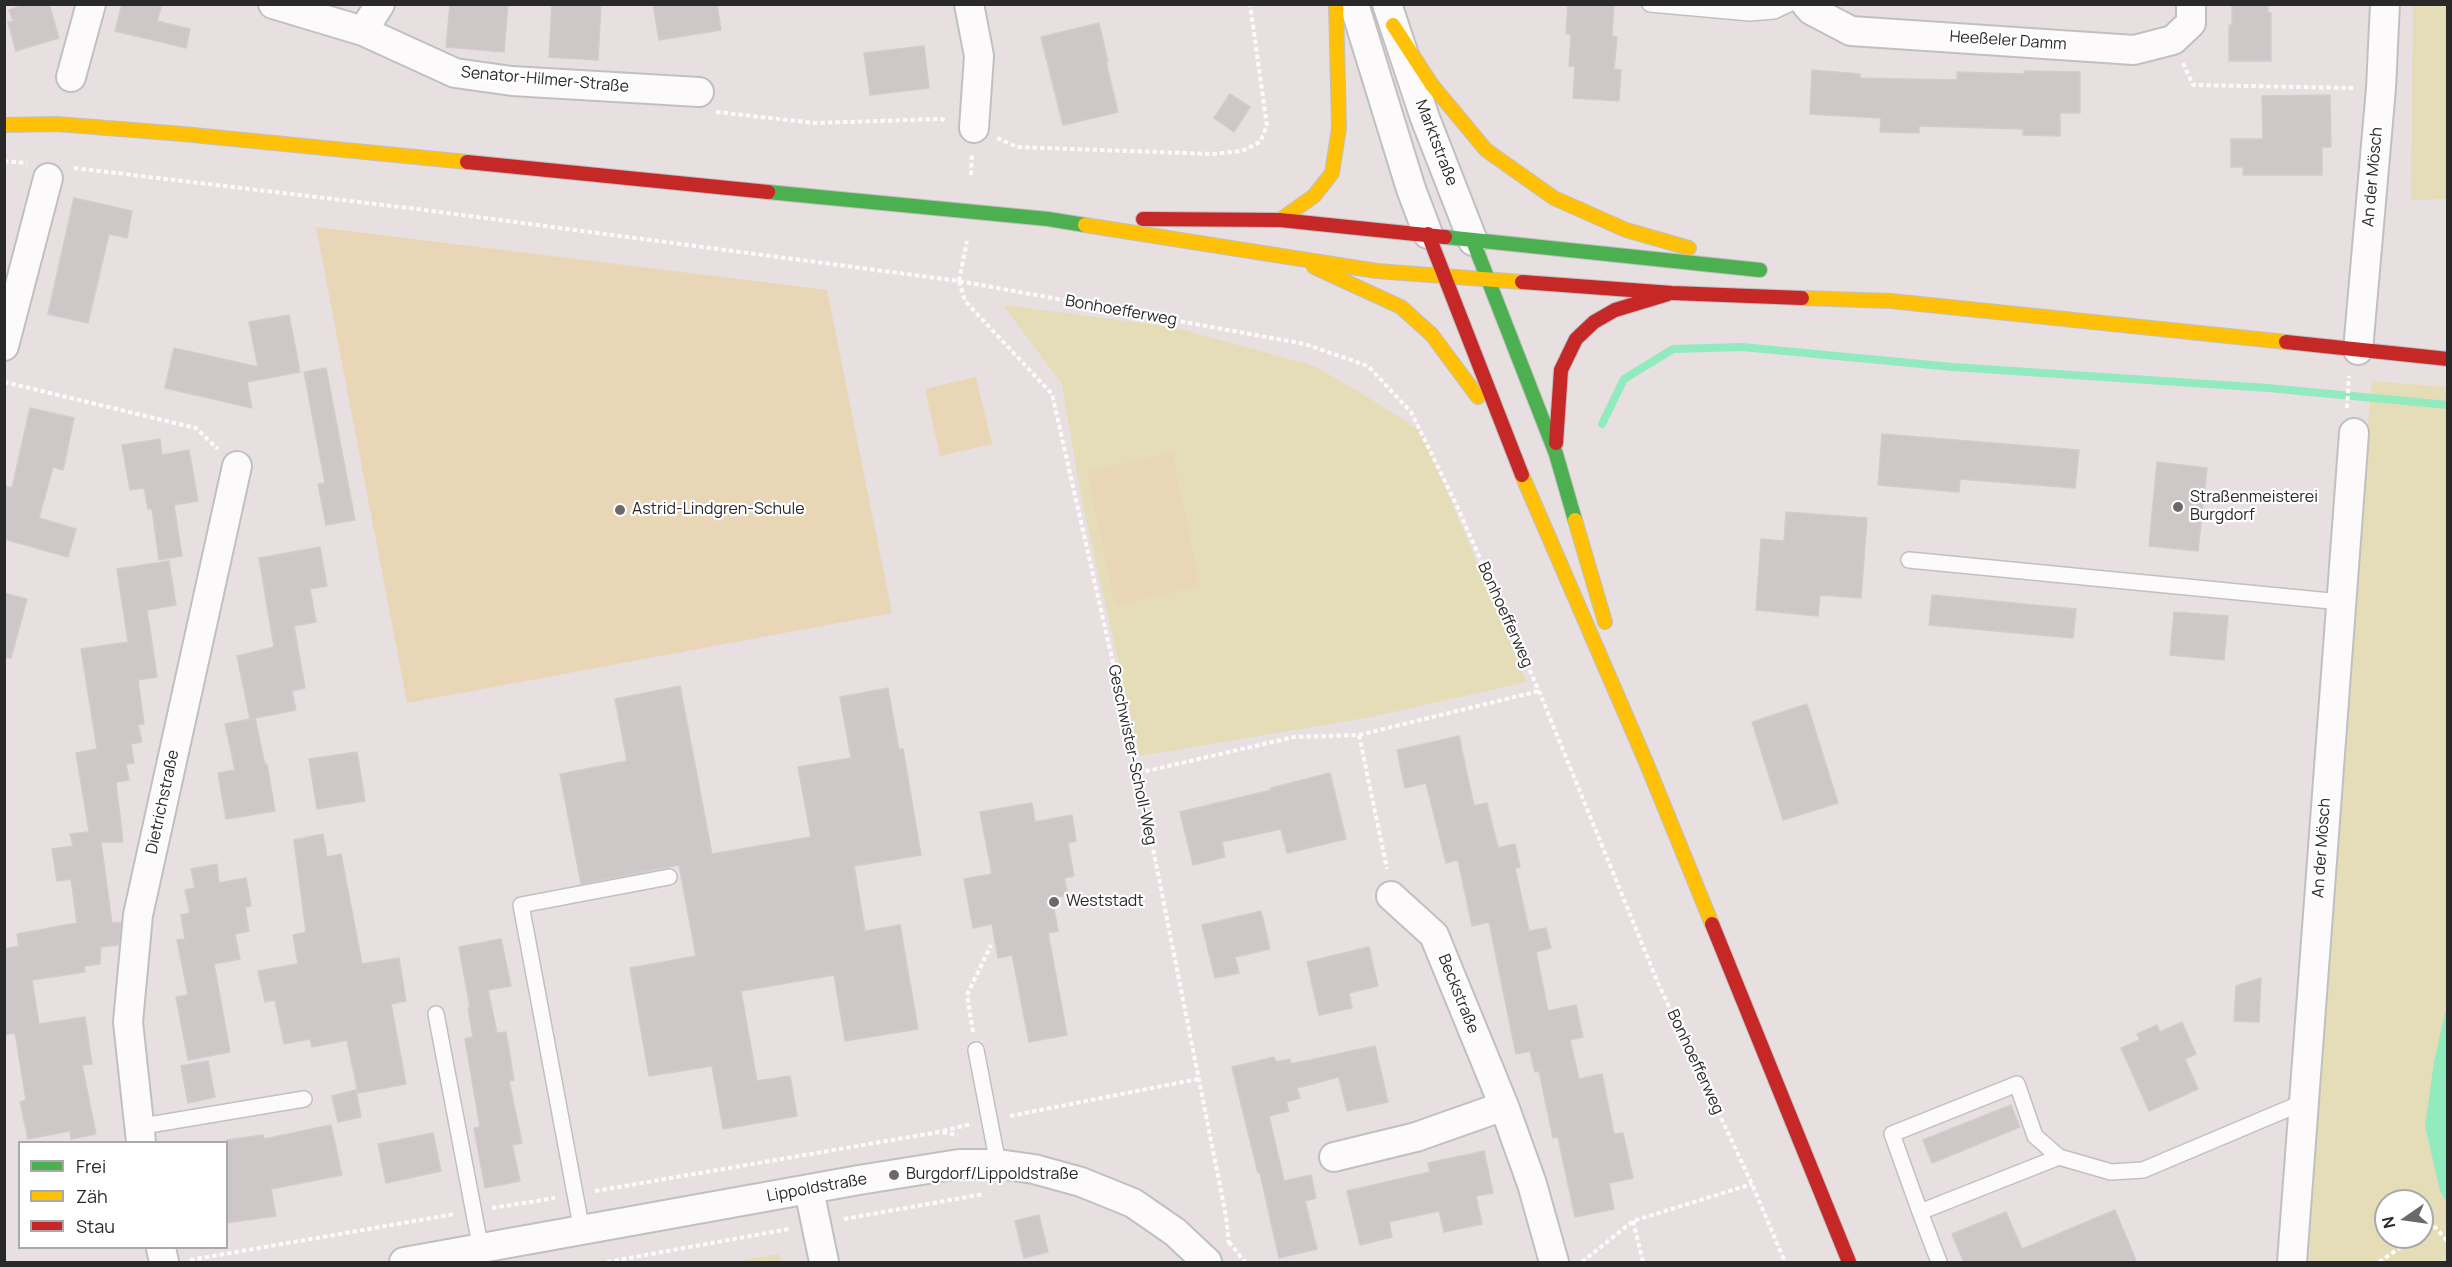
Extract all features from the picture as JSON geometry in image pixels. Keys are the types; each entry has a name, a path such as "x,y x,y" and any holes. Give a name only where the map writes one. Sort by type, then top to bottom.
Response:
{"main road":[{"path":"1280,220 1314,196 1332,173 1339,128 1336,4"},
{"path":"1048,219 1280,220 1765,271 1626,230 1554,198 1486,150 1432,85 1390,15"},
{"path":"4,124 57,124 195,135 1048,219 1377,271 1672,293 1891,301 2448,359"},
{"path":"1428,234 1442,276 1505,435 1646,762 1849,1263"},
{"name":"Marktstraße","path":"1473,241 1556,454"},
{"path":"1295,259 1348,281 1401,308 1432,334 1505,435"},
{"path":"1825,285 1891,301"},
{"path":"1646,762 1556,454 1561,370 1576,339 1594,322 1615,309 1672,293"}],"street":[{"path":"71,77 91,4"},
{"name":"Senator-Hilmer-Straße","path":"273,4 363,31 455,73 512,81 699,92"},
{"path":"363,31 380,4"},
{"path":"969,4 980,56 974,128"},
{"path":"1354,4 1411,189 1428,234"},
{"name":"Heeßeler Damm","path":"1806,4 1811,10 1851,31 2134,50 2173,40"},
{"path":"2173,40 2191,23 2191,4"},
{"name":"An der Mösch","path":"2358,350 2381,88 2385,4"},
{"name":"Marktstraße","path":"1390,15 1425,118 1473,241"},
{"path":"4,346 13,281 56,172"},
{"name":"An der Mösch","path":"2292,1263 2341,602 2350,425"},
{"name":"Dietrichstraße","path":"139,1135 128,1022 138,915 237,466"},
{"name":"Beckstraße","path":"1391,896 1434,935 1504,1106 1532,1184 1554,1263"},
{"path":"1334,1157 1416,1137 1504,1106"},
{"name":"Lippoldstraße","path":"404,1263 959,1164 998,1164 1043,1171 1081,1182 1133,1203 1175,1232 1219,1257"},
{"path":"809,1190 824,1263"}],"lane":[{"path":"1650,4 1750,13 1774,11 1789,4"},
{"path":"1909,560 2341,602"},
{"path":"582,1231 521,905 669,877"},
{"path":"436,1014 481,1250"},
{"path":"976,1050 998,1164"},
{"path":"1939,1263 1892,1134 2017,1084 2034,1136 2059,1157 2111,1172 2143,1170 2304,1102"},
{"path":"139,1135 304,1099"},
{"path":"1920,1212 2059,1157"}],"path":[{"path":"699,92 710,112 815,123 941,119 974,128 1017,147 1212,154 1242,151 1260,142 1267,126 1250,4"},
{"path":"2173,40 2193,85 2381,88"},
{"name":"Bonhoefferweg","path":"56,172 441,213 958,281 1305,344 1368,366 1411,412 1455,502 1539,691 1658,984 1752,1184 1785,1263"},
{"path":"958,281 967,241"},
{"name":"Geschwister-Scholl-Weg","path":"958,281 965,301 1052,394 1138,773 1226,1216 1219,1257"},
{"path":"2348,379 2350,425"},
{"path":"4,381 196,428 237,466"},
{"path":"1138,773 1294,737 1359,735 1539,691"},
{"path":"1359,735 1385,853 1391,896"},
{"path":"976,1050 968,995 991,945"},
{"path":"939,1132 1198,1079"},
{"path":"1582,1263 1633,1221 1752,1184"},
{"path":"607,1263 988,1194"},
{"path":"1633,1221 1643,1263"},
{"path":"2434,1226 2448,1242"},
{"path":"2379,1263 2399,1249"}],"shaded area":[{"path":"2413,5 2447,5 2447,199 2411,200"},
{"path":"316,227 827,290 892,613 407,703"},
{"path":"1003,305 1173,327 1314,366 1422,432 1527,682 1371,717 1140,756 1082,501 1062,384"},
{"path":"976,377 992,444 940,456 925,389"},
{"path":"2372,381 2447,387 2448,1004 2434,1062 2440,1191 2447,1203 2447,1262 2301,1262 2342,697"},
{"path":"1172,453 1200,586 1115,606 1087,471"},
{"path":"2447,1004 2447,1203 2440,1191 2425,1126 2434,1062"},
{"path":"779,1254 782,1262 733,1262"}],"building":[{"path":"26,4 49,4 59,38 16,51 8,22 13,21 9,10"},
{"path":"122,4 162,4 157,21 190,29 186,48 115,31"},
{"path":"450,4 508,4 504,52 446,47"},
{"path":"552,4 601,4 598,60 549,57"},
{"path":"653,4 717,4 721,30 659,40"},
{"path":"1568,4 1614,4 1612,36 1617,37 1614,69 1621,70 1619,101 1573,98 1575,66 1569,66 1571,34 1566,34"},
{"path":"2232,4 2268,4 2268,13 2271,13 2271,61 2229,61 2229,25 2232,25"},
{"path":"1099,23 1118,112 1063,125 1041,37"},
{"path":"924,46 929,88 870,95 864,53"},
{"path":"1812,70 1860,74 1860,78 1957,80 1957,72 2024,74 2024,71 2080,72 2080,113 2060,113 2060,136 2023,135 2023,129 1919,126 1919,133 1880,132 1881,118 1810,114"},
{"path":"1230,94 1250,107 1234,132 1214,118"},
{"path":"2330,95 2331,147 2322,147 2322,175 2243,175 2243,167 2231,167 2231,139 2263,139 2262,96"},
{"path":"74,198 132,211 127,238 109,234 88,323 48,314"},
{"path":"289,315 300,372 247,382 252,408 165,388 174,348 258,367 249,322"},
{"path":"326,368 355,520 326,525 318,484 325,483 304,372"},
{"path":"30,408 74,418 63,470 53,467 39,518 76,529 68,557 4,539 4,486 12,488"},
{"path":"1882,434 2079,450 2075,488 1960,479 1959,492 1878,485"},
{"path":"160,439 162,455 189,450 198,501 174,505 182,556 159,560 152,509 148,509 144,488 130,490 122,445"},
{"name":"Straßenmeisterei Burgdorf","path":"2157,462 2207,468 2198,551 2149,546"},
{"path":"1786,512 1867,518 1861,598 1820,595 1818,616 1756,610 1761,539 1784,541"},
{"path":"320,547 327,586 310,589 316,622 294,626 305,688 292,691 296,710 250,719 237,656 274,647 259,558"},
{"path":"169,561 176,605 147,610 157,677 138,680 144,724 138,725 142,742 131,744 134,763 126,764 129,780 116,782 123,842 101,842 112,923 121,922 119,945 101,947 100,964 84,966 85,972 32,980 39,1024 85,1017 92,1064 82,1065 96,1134 71,1139 70,1131 28,1139 20,1102 26,1100 15,1033 4,1035 4,949 19,946 17,934 77,923 71,879 57,881 52,849 73,846 70,834 89,832 76,753 97,749 81,649 128,642 117,569"},
{"path":"4,593 27,599 11,658 4,657"},
{"path":"1932,595 2076,609 2073,638 1929,625"},
{"path":"2174,612 2228,616 2224,660 2170,655"},
{"path":"680,686 712,854 811,837 798,767 851,758 840,697 888,688 899,750 903,749 921,855 854,866 865,931 900,925 918,1029 845,1041 834,975 741,991 757,1081 790,1076 797,1116 723,1129 712,1066 649,1076 630,968 696,956 679,865 581,884 560,774 627,761 615,699"},
{"path":"1807,704 1838,803 1783,820 1752,722"},
{"path":"255,718 265,765 267,764 275,811 226,819 218,773 235,770 225,724"},
{"path":"1459,736 1474,806 1487,803 1498,848 1515,844 1520,867 1515,868 1529,931 1546,928 1551,948 1536,952 1548,1011 1576,1005 1583,1037 1570,1040 1579,1079 1602,1074 1614,1134 1623,1133 1633,1178 1609,1183 1614,1209 1575,1217 1558,1137 1553,1138 1539,1071 1535,1072 1530,1051 1516,1054 1489,922 1472,926 1458,860 1446,863 1426,783 1405,788 1397,750"},
{"path":"357,752 365,801 317,809 309,759"},
{"path":"1330,773 1346,839 1287,853 1281,829 1222,842 1225,857 1193,865 1180,812"},
{"path":"1032,803 1035,822 1072,815 1076,841 1068,843 1074,876 1064,878 1068,895 1052,898 1058,931 1048,933 1067,1035 1029,1042 1012,955 998,958 992,924 973,928 964,879 992,874 980,812"},
{"path":"323,834 327,857 341,854 362,964 399,958 406,1001 391,1004 406,1084 358,1093 347,1040 312,1047 310,1039 284,1044 275,1000 265,1002 258,971 298,964 293,935 306,932 294,840"},
{"path":"217,864 219,883 246,878 251,906 245,907 249,931 235,934 240,959 214,964 230,1052 188,1060 176,997 188,995 177,940 185,939 181,915 190,913 185,890 195,888 191,869"},
{"path":"1261,911 1270,949 1235,957 1239,973 1215,978 1202,925"},
{"path":"501,939 511,986 488,990 497,1033 506,1032 514,1080 509,1081 522,1143 512,1145 520,1181 485,1188 474,1128 480,1127 465,1039 473,1037 459,947"},
{"path":"1369,947 1378,986 1349,993 1352,1008 1319,1015 1307,962"},
{"path":"2261,978 2259,1022 2234,1021 2236,986"},
{"path":"2182,1022 2196,1054 2185,1059 2198,1089 2149,1111 2121,1048 2140,1040 2137,1034 2157,1025 2160,1032"},
{"path":"1375,1046 1388,1102 1347,1111 1339,1077 1297,1088 1300,1098 1286,1102 1289,1111 1269,1116 1284,1181 1311,1175 1316,1198 1305,1201 1317,1249 1279,1258 1260,1173 1258,1173 1232,1067 1274,1057 1276,1062 1290,1059 1291,1064"},
{"path":"208,1061 215,1097 188,1103 181,1066"},
{"path":"356,1090 361,1117 338,1122 332,1096"},
{"path":"2011,1105 2020,1127 1932,1163 1923,1140"},
{"path":"331,1125 342,1175 271,1189 276,1216 228,1223 228,1141 226,1140 263,1135 264,1139"},
{"path":"433,1133 441,1171 386,1183 378,1144"},
{"path":"1484,1151 1493,1193 1476,1196 1482,1224 1444,1232 1439,1211 1389,1222 1392,1237 1360,1245 1347,1191 1430,1172 1428,1163"},
{"path":"2115,1210 2137,1263 1964,1263 1952,1234 2006,1212 2022,1249"},
{"path":"1039,1215 1048,1252 1024,1258 1015,1221"}],"waterway":[{"path":"1602,424 1624,379 1673,349 1742,347 1953,367 2268,388 2448,405"}],"traffic: fast":[{"path":"768,192 1048,219 1085,225"},
{"path":"1445,237 1760,270"},
{"path":"1473,241 1556,454 1575,520"}],"traffic: slow":[{"path":"1280,220 1314,196 1332,173 1339,128 1336,4"},
{"path":"1393,25 1432,85 1486,150 1554,198 1626,230 1689,248"},
{"path":"4,125 57,124 183,134 467,162"},
{"path":"1085,225 1377,271 1522,282"},
{"path":"1314,267 1401,307 1432,335 1478,397"},
{"path":"1802,298 1891,301 2286,342"},
{"path":"1522,475 1646,762 1712,924"},
{"path":"1575,520 1605,622"}],"traffic: jam":[{"path":"467,162 768,192"},
{"path":"1143,219 1280,220 1445,237"},
{"path":"1428,234 1522,475"},
{"path":"1522,282 1672,293 1802,298"},
{"path":"1556,443 1561,370 1576,339 1594,322 1615,310 1668,294"},
{"path":"2286,342 2448,359"},
{"path":"1712,924 1849,1262"}],"place":[{"name":"Straßenmeisterei Burgdorf","path":"2178,507"},
{"name":"Astrid-Lindgren-Schule","path":"620,510"},
{"name":"Weststadt","path":"1054,902"},
{"name":"Burgdorf/Lippoldstraße","path":"894,1175"}]}
